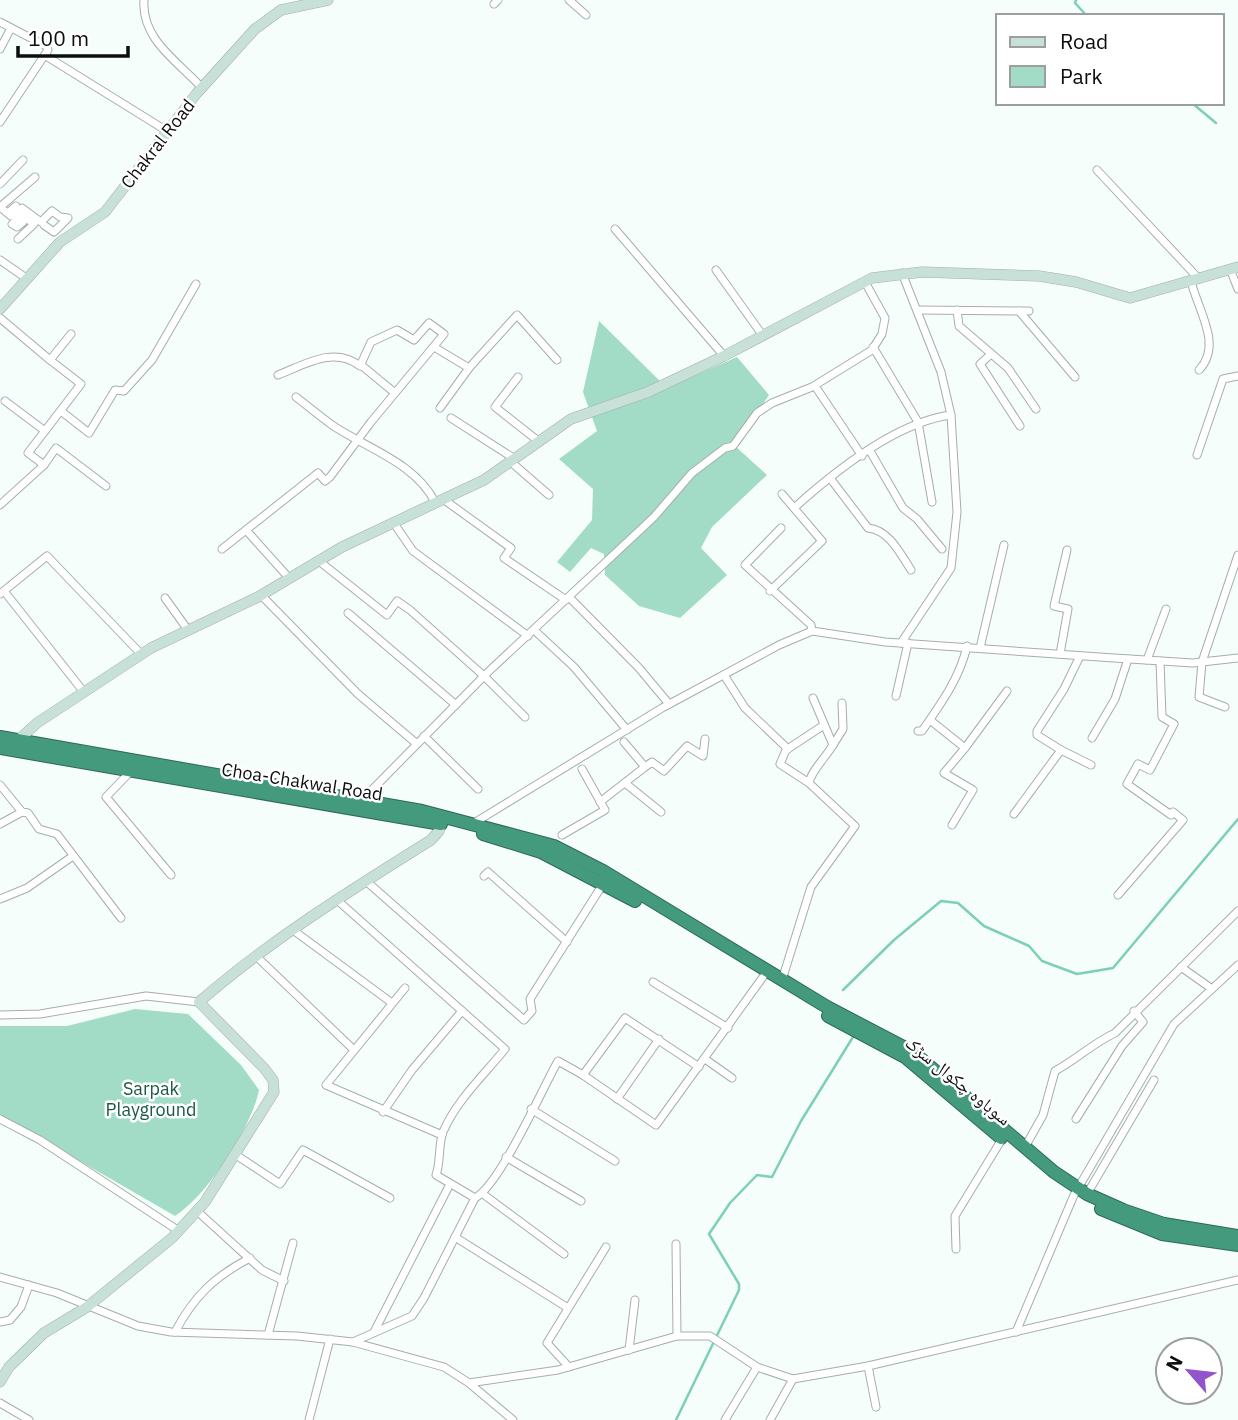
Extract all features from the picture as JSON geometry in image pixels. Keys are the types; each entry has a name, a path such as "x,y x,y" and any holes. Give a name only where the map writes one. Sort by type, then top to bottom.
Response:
{"highway":[{"path":"0,737 7,749 362,800 442,820 474,823 528,837 579,858 782,980 913,1052 1079,1192 1164,1224 1238,1236"},
{"name":"Choa-Chakwal Road","path":"7,749 442,820 523,846 592,876"},
{"name":"سوہاوہ چکوال سڑک","path":"592,876 905,1057 1002,1139 1120,1219 1162,1234 1238,1245"}],"street":[{"path":"144,0 143,12 162,51 202,88"},
{"name":"Chakral Road","path":"0,309 60,242 105,212 202,88 255,29 281,10 328,0"},
{"path":"569,0 586,15"},
{"path":"0,22 46,46 46,56 0,122"},
{"path":"0,49 11,28"},
{"path":"46,56 167,131"},
{"path":"0,184 23,160"},
{"path":"1097,170 1195,280 1212,348 1209,360 1199,370"},
{"path":"19,208 11,216 0,207 35,177"},
{"path":"19,208 60,242"},
{"path":"19,208 41,222 52,211 60,217 68,218 54,232 44,225"},
{"path":"18,239 34,224 22,215 12,224 17,227 23,222"},
{"path":"615,229 724,356"},
{"path":"0,260 26,278"},
{"path":"7,749 37,723 141,654 261,595 393,522 484,480 513,461 537,440 571,419 648,392 724,356 865,282 902,273 1040,276 1076,282 1130,299 1234,268 1238,289"},
{"path":"716,270 763,336"},
{"path":"896,696 904,643 951,568 957,512 951,415 941,372 902,273"},
{"path":"362,800 484,676 654,517 692,473 725,448 733,446 757,413 772,403 814,386 873,347 882,334 885,317 865,282"},
{"path":"61,411 89,433 115,390 124,391 152,360 196,284"},
{"path":"918,310 1030,311"},
{"path":"957,310 959,327 1008,368 1037,409"},
{"path":"1019,311 1075,377"},
{"path":"440,408 469,368 517,315 557,360"},
{"path":"0,318 81,384 28,453 44,465"},
{"path":"222,549 318,473 325,481 330,477 444,334 429,323 414,340 397,330 371,342 361,365"},
{"path":"50,360 71,334"},
{"path":"434,347 469,368"},
{"path":"873,347 918,422 932,502"},
{"path":"991,354 980,364 1020,426"},
{"path":"278,375 333,356 347,356 395,393"},
{"path":"1197,455 1223,379 1238,376"},
{"path":"518,377 495,407 537,440"},
{"path":"814,386 862,456"},
{"path":"296,397 358,441 393,460 439,500 511,548 504,558 567,599 639,668 670,704"},
{"path":"5,401 46,431"},
{"path":"794,508 830,478 918,422 951,415"},
{"path":"451,418 513,461 549,495"},
{"path":"0,505 44,465 56,448 106,486"},
{"path":"870,451 903,508 942,549"},
{"path":"830,478 867,528 878,529 892,543 911,570"},
{"path":"770,591 822,541 782,494"},
{"path":"393,522 413,551 531,633 574,667 627,730"},
{"path":"781,528 745,565 770,591 811,625 812,631"},
{"path":"246,530 289,578"},
{"path":"980,648 1004,545"},
{"path":"1060,654 1068,610 1054,606 1067,550"},
{"path":"1225,707 1199,697 1202,662 1238,555"},
{"path":"83,691 2,592 47,556 141,654"},
{"path":"319,561 387,615 397,601 484,676 525,717"},
{"path":"261,595 358,694 417,744"},
{"path":"165,598 188,630"},
{"path":"1147,660 1166,608"},
{"path":"348,613 456,705"},
{"path":"474,823 670,704 779,645 812,631 904,643 1080,656 1202,662 1238,658"},
{"path":"918,731 922,731 930,720 957,677 967,646"},
{"path":"1080,656 1037,735 1091,765"},
{"path":"1092,738 1115,699 1128,659"},
{"path":"1118,895 1183,820 1173,812 1171,815 1127,784 1138,764 1150,771 1174,724 1162,717 1160,661"},
{"path":"724,675 745,708 788,749"},
{"path":"952,825 974,790 944,774 1007,691"},
{"path":"813,698 833,745"},
{"path":"809,783 810,776 822,765 843,729 842,702"},
{"path":"930,720 965,748"},
{"path":"782,980 811,887 855,826 809,783 780,764 788,749 824,725"},
{"path":"424,736 478,789"},
{"path":"600,802 652,762 664,771 687,746 703,756 705,739"},
{"path":"624,742 645,767"},
{"path":"1014,814 1061,750"},
{"path":"562,835 605,810 582,769"},
{"path":"131,771 106,797 171,875"},
{"path":"625,783 661,812"},
{"path":"0,785 22,812"},
{"path":"0,824 22,812 29,813 44,832 54,831 121,918"},
{"path":"199,1002 293,930 431,840 442,820"},
{"path":"0,899 27,888 73,856"},
{"path":"484,876 488,872 505,885 567,942"},
{"path":"366,881 524,1020 532,1011 530,999 604,882"},
{"path":"336,900 505,1049 458,1107 442,1135 441,1160 436,1175 479,1196 564,1254"},
{"path":"1024,1148 1043,1115 1055,1071 1079,1058 1098,1040 1115,1033 1134,1011 1238,911"},
{"path":"293,930 392,1003"},
{"path":"256,956 354,1050"},
{"path":"1016,1332 1079,1192 1174,1024 1238,965"},
{"path":"1181,967 1212,989"},
{"path":"353,1342 412,1316 479,1196 506,1157 558,1061 656,1125 729,1028 763,977"},
{"path":"653,982 729,1028"},
{"path":"405,988 326,1085 383,1112 442,1135"},
{"path":"0,1015 40,1014 146,996 199,1002 272,1080 275,1091 236,1155 197,1211 179,1231 88,1307 44,1333 5,1366 0,1381"},
{"path":"383,1112 412,1070 462,1011"},
{"path":"1076,1119 1122,1046 1143,1022 1134,1011"},
{"path":"583,1075 625,1018 699,1067"},
{"path":"617,1099 659,1039"},
{"path":"705,1059 732,1078"},
{"path":"1079,1192 1154,1080"},
{"path":"531,1109 615,1161"},
{"path":"0,1119 40,1140 179,1231"},
{"path":"956,1249 955,1216 1002,1139"},
{"path":"236,1155 280,1184 303,1150 390,1198"},
{"path":"506,1157 581,1201"},
{"path":"373,1333 450,1184"},
{"path":"197,1211 262,1270 284,1281"},
{"path":"455,1237 568,1308"},
{"path":"268,1335 293,1243"},
{"path":"676,1244 677,1336"},
{"path":"569,1367 547,1343 606,1247"},
{"path":"175,1332 195,1297 211,1281 250,1258"},
{"path":"0,1277 57,1293 138,1326 175,1332 268,1335 353,1342 444,1367 469,1383 513,1420"},
{"path":"469,1383 569,1367 677,1336 710,1336 757,1367 793,1379 868,1366 1238,1280"},
{"path":"0,1322 10,1320 21,1307 29,1285"},
{"path":"629,1350 635,1300"},
{"path":"309,1420 330,1339"},
{"path":"868,1366 876,1407"},
{"path":"725,1420 757,1367"},
{"path":"771,1419 793,1379"},
{"path":"0,1403 29,1420"}],"green space":[{"path":"599,321 667,388 737,357 769,395 735,446 767,475 712,527 701,548 727,575 680,618 639,606 605,575 604,554 591,548 570,572 557,562 592,520 593,489 559,459 597,431 583,392"},
{"name":"Sarpak Playground","path":"135,1009 188,1014 241,1065 259,1090 247,1123 226,1160 200,1194 175,1216 0,1115 0,1026 67,1026"}],"waterway":[{"path":"1076,0 1075,3 1085,14"},
{"path":"1194,105 1216,123"},
{"path":"843,990 894,940 941,901 958,903 984,926 1029,946 1042,961 1077,974 1113,968 1238,819"},
{"path":"676,1420 739,1290 739,1284 709,1234 730,1203 757,1175 772,1177 801,1121 853,1037"}]}
